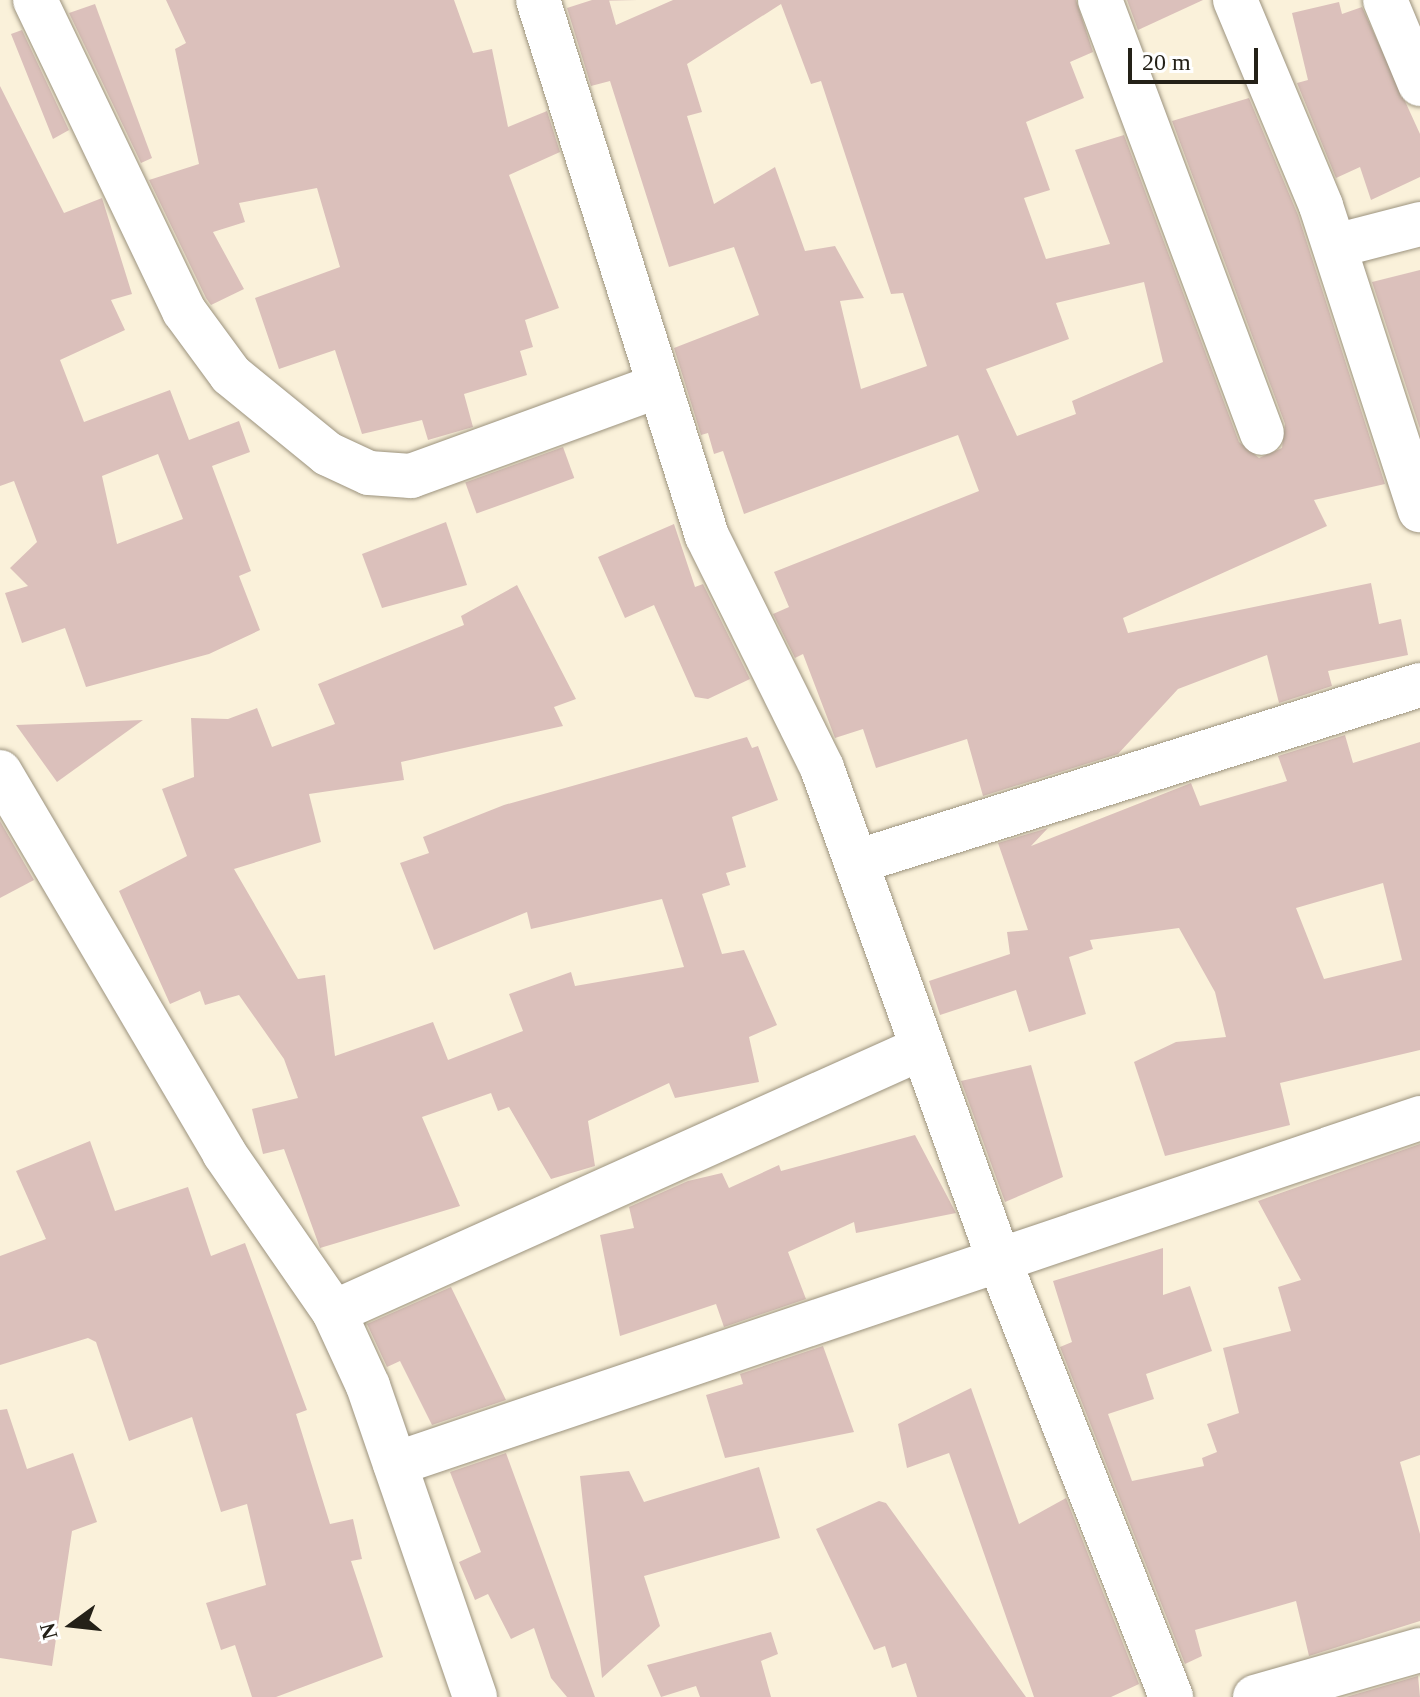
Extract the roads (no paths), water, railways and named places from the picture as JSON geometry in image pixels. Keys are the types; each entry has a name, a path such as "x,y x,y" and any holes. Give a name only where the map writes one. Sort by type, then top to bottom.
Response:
{"street":[{"path":"35,0 184,311 231,375 328,454 369,473 411,476 658,386"},
{"path":"538,0 658,386 736,606 807,733 859,861 922,1048 999,1260 1171,1697"},
{"path":"1100,0 1262,433"},
{"path":"1235,0 1335,246 1420,510"},
{"path":"1385,0 1420,84"},
{"path":"1335,246 1420,224"},
{"path":"859,861 1420,685"},
{"path":"0,772 224,1153 334,1312 395,1464 475,1697"},
{"path":"334,1312 922,1048"},
{"path":"395,1464 1420,1118"},
{"path":"1272,1695 1420,1650"}]}
